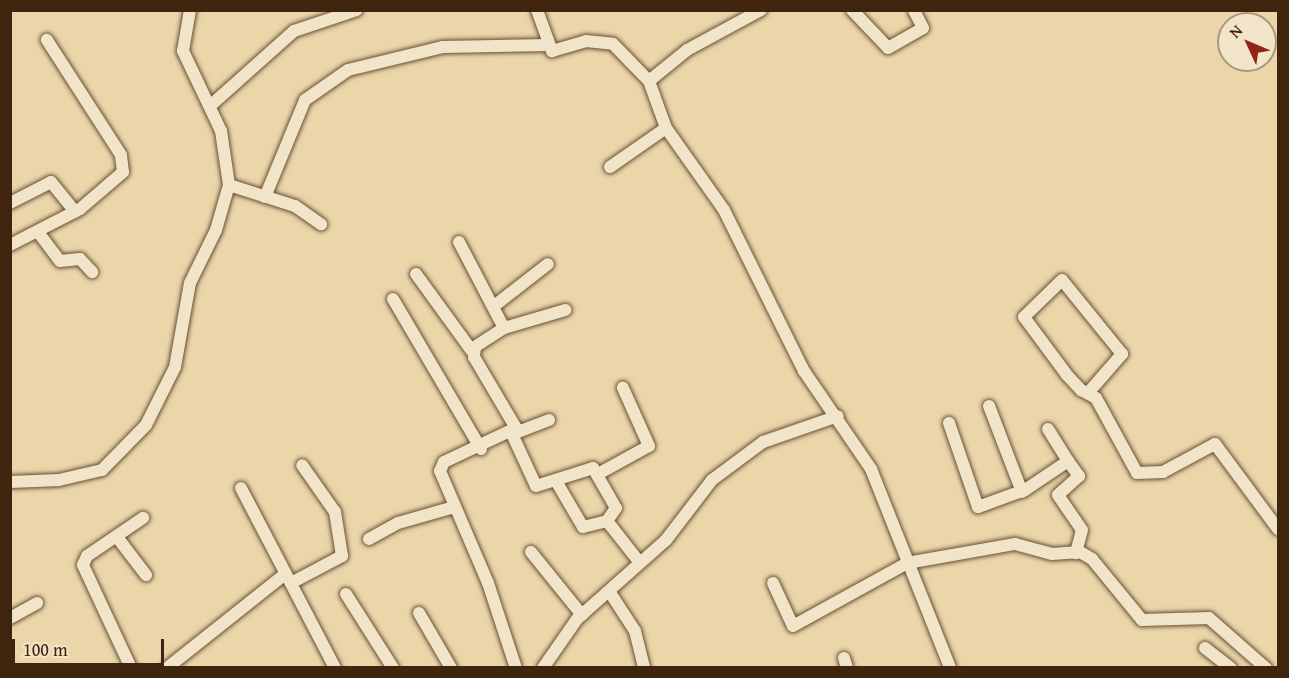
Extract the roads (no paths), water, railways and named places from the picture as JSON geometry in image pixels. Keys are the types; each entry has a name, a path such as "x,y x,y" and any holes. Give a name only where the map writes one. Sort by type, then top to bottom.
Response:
{"street":[{"path":"10,482 59,480 102,470 146,424 175,367 190,283 216,230 229,185 227,155 210,106 183,51 190,10"},
{"path":"210,106 294,31 357,10"},
{"path":"537,10 552,51 586,41 613,44 649,81 666,128 724,210 804,371 838,416 883,493 907,563 950,668"},
{"path":"649,81 687,50 761,10"},
{"path":"852,10 888,48 922,28 914,10"},
{"path":"10,245 75,212 118,180 123,164 47,40"},
{"path":"266,196 305,99 348,70 443,47 548,45"},
{"path":"610,167 666,128"},
{"path":"10,203 51,182 75,212"},
{"path":"229,185 296,206 321,224"},
{"path":"38,231 60,261 80,259 92,272"},
{"path":"459,243 504,328"},
{"path":"494,306 548,264"},
{"path":"416,274 472,351 513,422 512,434 537,486 590,467 598,474 616,508 607,521 586,530 556,481"},
{"path":"1088,393 1122,354 1060,280 1023,314 1068,375 1088,393 1098,401 1137,473 1163,472 1215,444 1278,529"},
{"path":"393,299 481,449"},
{"path":"472,351 504,328 565,310"},
{"path":"598,474 649,446 624,388"},
{"path":"989,406 1022,492"},
{"path":"543,668 582,615 666,540 712,480 755,447 838,416"},
{"path":"516,668 488,583 454,507 440,466 549,420"},
{"path":"949,423 976,505 1022,492 1068,461"},
{"path":"1048,429 1079,476 1058,495 1082,530 1076,553"},
{"path":"167,668 288,579 342,556 335,512 302,465"},
{"path":"241,488 335,668"},
{"path":"369,539 398,523 454,507"},
{"path":"131,668 83,565 87,556 143,518"},
{"path":"607,521 640,563"},
{"path":"117,537 146,575"},
{"path":"772,583 794,626 907,563 1015,544 1052,554 1076,553 1092,559 1142,620 1209,618 1266,668"},
{"path":"531,552 582,615"},
{"path":"609,591 635,631 644,668"},
{"path":"346,594 393,668"},
{"path":"10,618 37,603"},
{"path":"419,613 451,668"},
{"path":"1205,648 1231,668"}]}
